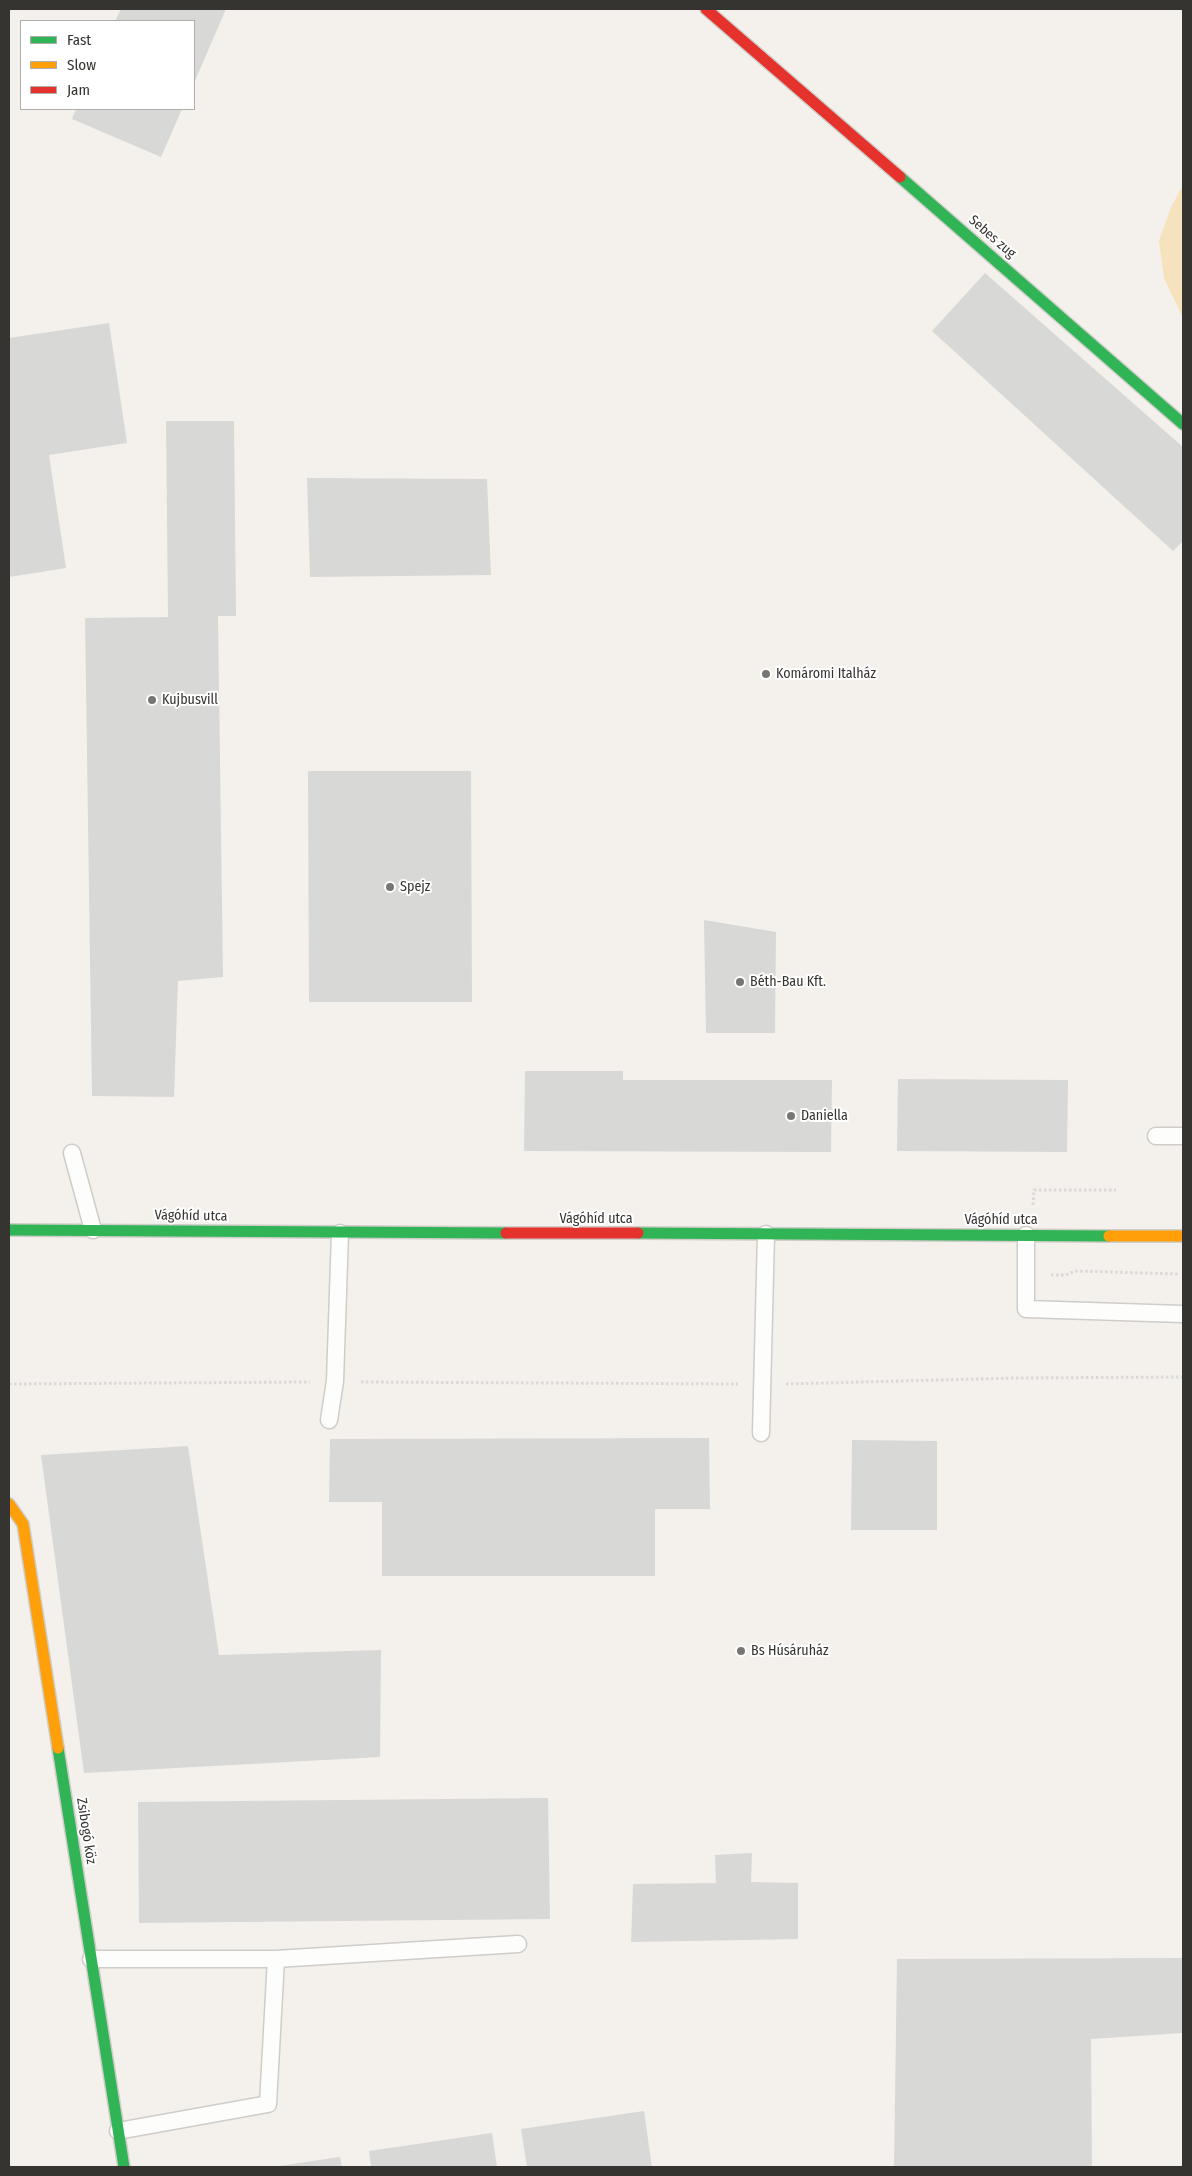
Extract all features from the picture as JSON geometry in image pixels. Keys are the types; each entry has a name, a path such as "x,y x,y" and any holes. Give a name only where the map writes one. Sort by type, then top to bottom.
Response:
{"street":[{"name":"Sebes zug","path":"706,9 1183,424"},
{"name":"Vágóhíd utca","path":"9,1230 1183,1236"},
{"name":"Zsibogó köz","path":"9,1504 23,1524 124,2167"}],"lane":[{"path":"1156,1136 1183,1136"},
{"path":"72,1153 93,1230"},
{"path":"329,1420 335,1382 340,1232"},
{"path":"761,1434 766,1234"},
{"path":"1026,1235 1026,1309 1183,1314"},
{"path":"91,1959 276,1959 518,1944"},
{"path":"118,2131 268,2104 276,1959"}],"path":[{"path":"1034,1190 1116,1190"},
{"path":"1026,1274 1066,1275 1075,1271 1179,1274"},
{"path":"9,1384 335,1382 763,1384 1183,1376"}],"shaded area":[{"path":"1183,185 1183,318 1164,278 1159,241 1171,207"}],"building":[{"path":"121,9 226,9 195,81 195,20 116,20"},
{"path":"76,110 182,110 161,157 72,119"},
{"path":"985,273 1183,447 1183,541 1173,551 932,331"},
{"path":"109,323 127,443 49,455 66,568 9,577 9,338"},
{"name":"Kujbusvill","path":"166,421 234,421 236,616 218,616 223,977 178,981 174,1097 92,1096 85,618 168,617"},
{"path":"307,478 487,479 491,575 310,577"},
{"name":"Spejz","path":"308,771 471,771 472,1002 309,1002"},
{"name":"Béth-Bau Kft.","path":"704,920 776,932 775,1033 706,1033"},
{"path":"525,1071 623,1071 623,1080 832,1080 831,1152 524,1151"},
{"path":"898,1079 1068,1080 1067,1152 897,1151"},
{"path":"709,1438 710,1509 655,1509 655,1576 382,1576 382,1502 329,1502 330,1439"},
{"path":"852,1440 937,1441 937,1530 851,1530"},
{"path":"188,1446 219,1655 381,1650 380,1757 84,1773 41,1455"},
{"path":"548,1798 550,1919 139,1923 138,1802"},
{"path":"752,1853 751,1882 798,1883 798,1939 631,1942 633,1884 716,1883 715,1855"},
{"path":"1183,1958 1183,2033 1091,2039 1092,2167 894,2167 897,1959"},
{"path":"644,2111 652,2167 527,2167 521,2129"},
{"path":"492,2133 497,2167 371,2167 369,2151"},
{"path":"340,2157 342,2167 279,2167 279,2166"}],"traffic: fast":[{"path":"900,177 1183,424"},
{"path":"9,1230 506,1233"},
{"path":"638,1233 1109,1236"},
{"path":"58,1748 124,2167"}],"traffic: slow":[{"path":"1109,1236 1183,1236"},
{"path":"9,1504 23,1524 58,1748"}],"traffic: jam":[{"path":"706,9 900,177"},
{"path":"506,1233 638,1233"}],"place":[{"name":"Komáromi Italház","path":"766,674"},
{"name":"Kujbusvill","path":"152,700"},
{"name":"Spejz","path":"390,887"},
{"name":"Béth-Bau Kft.","path":"740,982"},
{"name":"Daniella","path":"791,1116"},
{"name":"Bs Húsáruház","path":"741,1651"}]}
